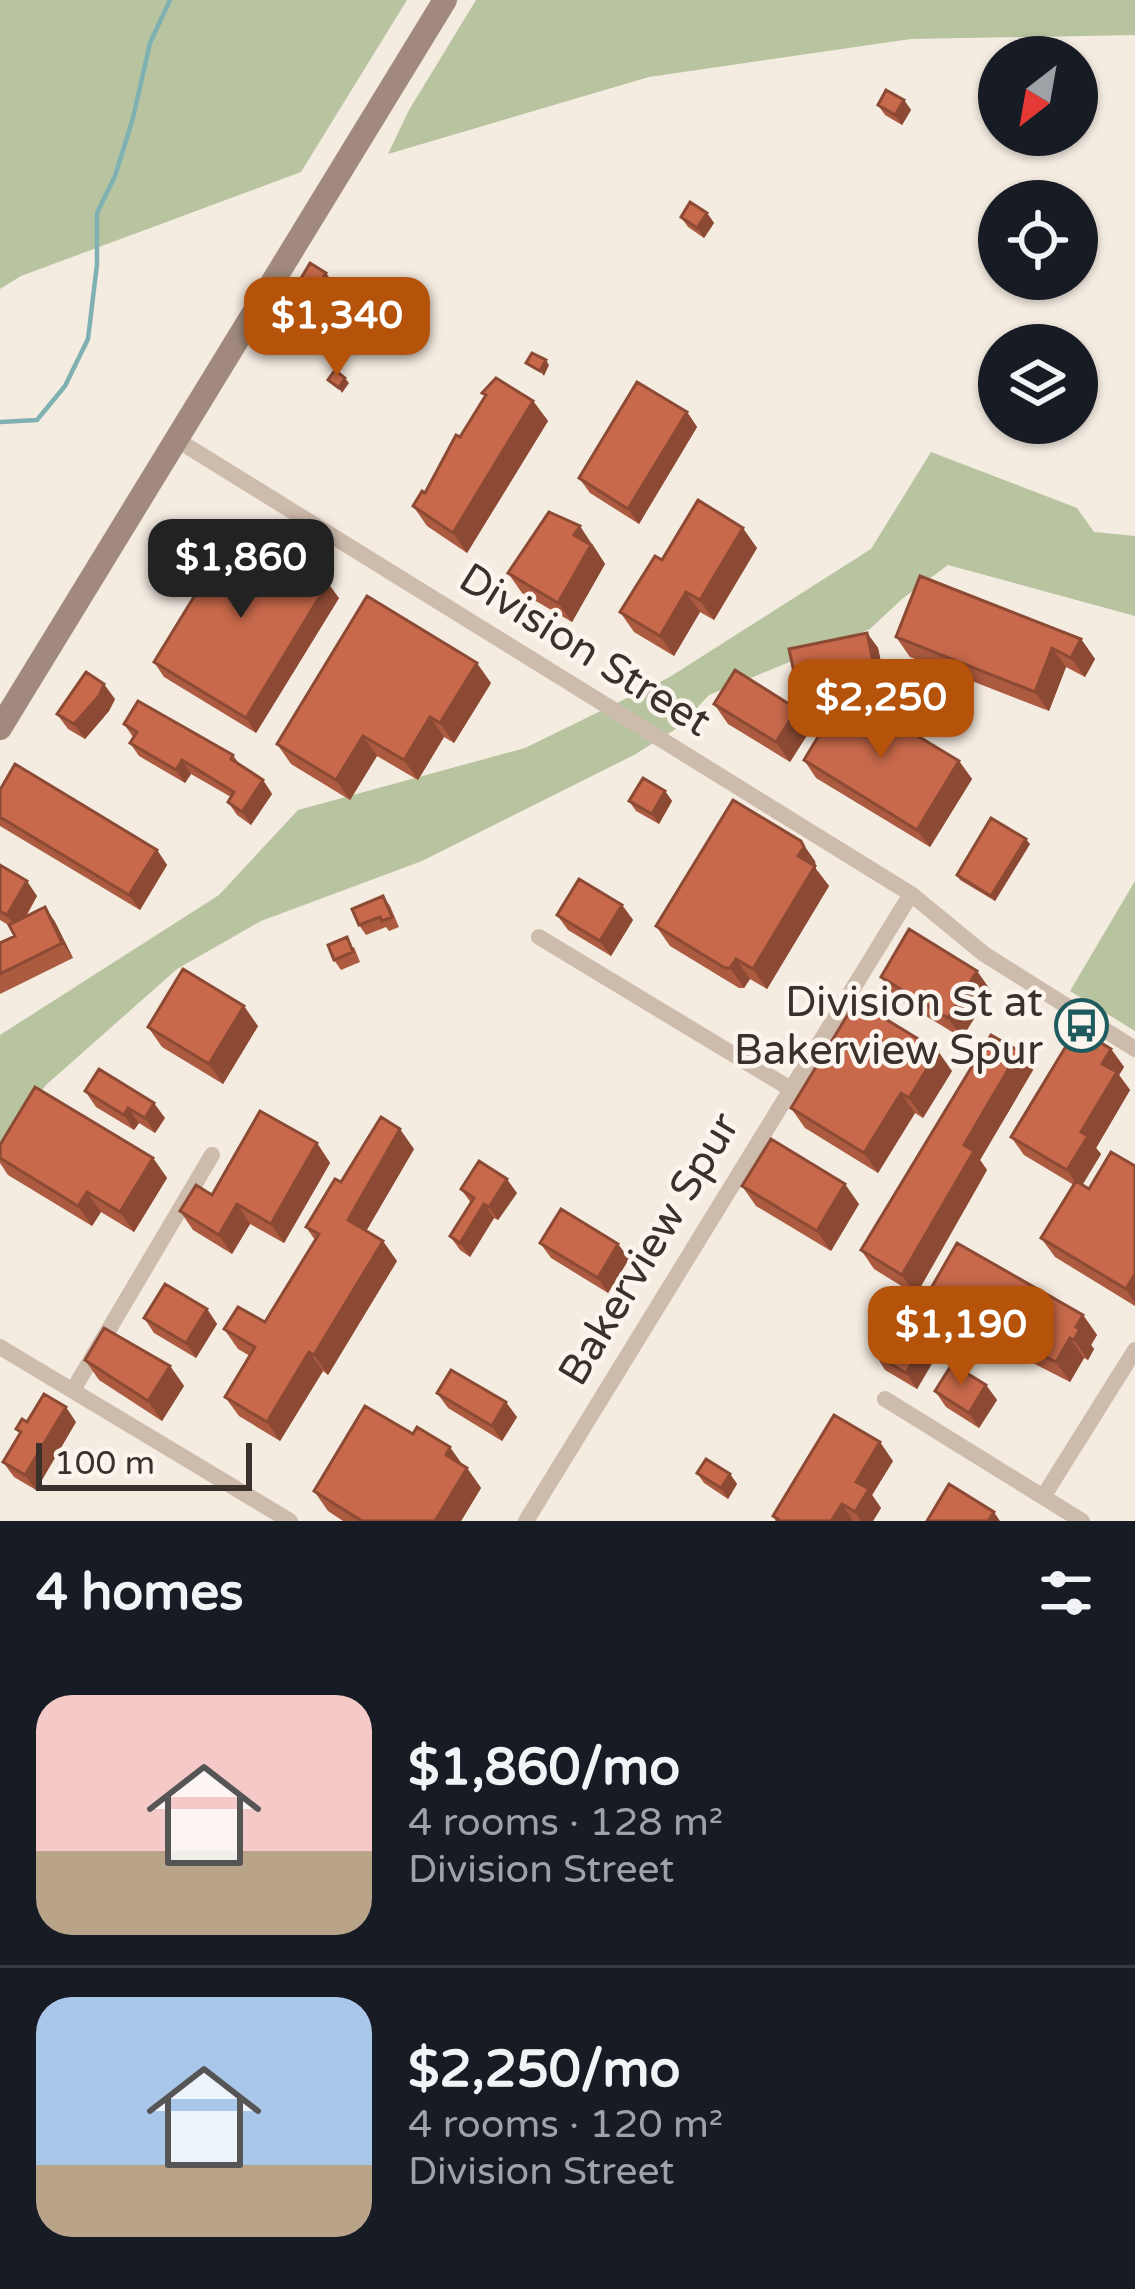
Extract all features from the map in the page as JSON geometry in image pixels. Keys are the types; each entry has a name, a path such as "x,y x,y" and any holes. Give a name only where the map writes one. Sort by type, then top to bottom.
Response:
{"main road":[{"path":"0,728 445,0"}],"street":[{"name":"Division Street","path":"174,438 911,894 984,954 1135,1049"},
{"name":"Bakerview Spur","path":"526,1521 911,894"},
{"path":"539,937 789,1088"},
{"path":"73,1390 212,1155"},
{"path":"0,1347 290,1521"},
{"path":"1043,1497 1135,1350"},
{"path":"885,1399 1082,1521"}],"green space":[{"path":"0,0 407,0 301,172 21,276 0,289"},
{"path":"476,0 1135,0 1135,35 911,39 649,77 388,154"},
{"path":"931,452 1077,508 1094,532 1135,536 1135,616 948,565 870,629 709,695 679,727 634,755 422,861 261,921 177,969 46,1085 0,1143 0,1035 219,895 298,810 525,748 668,678 871,549"},
{"path":"1135,881 1135,1031 1070,991"}],"building":[{"path":"886,90 904,100 895,115 878,105"},
{"path":"690,202 707,213 697,228 681,217"},
{"path":"310,263 326,273 313,295 297,285"},
{"path":"532,353 546,360 540,371 526,363"},
{"path":"335,370 345,378 339,388 328,380"},
{"path":"496,378 533,401 453,533 413,506"},
{"path":"637,382 687,412 628,509 579,478"},
{"path":"698,500 743,528 700,600 686,592 660,636 620,612 655,556 662,560"},
{"path":"549,512 580,526 574,535 591,545 558,603 508,573"},
{"path":"236,527 328,583 246,718 154,662 219,556 204,547 213,532 228,541"},
{"path":"920,576 1081,639 1071,658 1052,648 1035,692 896,637"},
{"path":"367,596 477,663 440,723 430,717 404,760 363,736 336,780 277,744"},
{"path":"867,633 874,666 796,682 789,649"},
{"path":"735,670 797,709 776,742 714,704"},
{"path":"86,672 104,684 74,724 57,714"},
{"path":"845,692 959,761 917,830 804,760"},
{"path":"138,701 233,755 231,759 263,780 242,812 228,802 234,792 182,760 176,770 130,743 137,732 124,724"},
{"path":"15,764 157,850 129,895 0,817 0,790"},
{"path":"643,778 665,791 652,814 629,801"},
{"path":"733,800 801,841 804,847 798,856 815,866 753,969 736,959 725,968 656,926"},
{"path":"991,818 1026,839 991,896 957,875"},
{"path":"0,865 27,881 7,915 0,911"},
{"path":"579,879 622,905 600,941 557,915"},
{"path":"383,896 392,917 359,925 352,909"},
{"path":"45,907 62,943 0,974 0,943 15,936 9,925"},
{"path":"909,929 977,971 948,1018 881,977"},
{"path":"347,937 353,952 334,960 328,945"},
{"path":"183,969 244,1006 209,1064 148,1027"},
{"path":"856,1001 938,1051 909,1098 901,1093 864,1153 791,1108"},
{"path":"1077,1028 1111,1049 1102,1064 1117,1072 1081,1132 1088,1136 1067,1170 1011,1137"},
{"path":"991,1035 1019,1051 964,1145 974,1151 902,1275 861,1250"},
{"path":"99,1069 154,1103 145,1118 128,1108 124,1115 85,1091"},
{"path":"35,1087 153,1158 120,1212 87,1192 78,1206 0,1158 0,1145"},
{"path":"260,1111 317,1143 271,1224 237,1204 219,1235 180,1211 196,1185 212,1195"},
{"path":"381,1117 400,1129 348,1220 383,1241 267,1422 225,1397 255,1347 224,1329 238,1307 265,1322 319,1234 306,1227"},
{"path":"771,1139 845,1184 817,1231 742,1186"},
{"path":"1111,1152 1135,1166 1135,1274 1126,1289 1041,1238 1076,1181 1089,1189"},
{"path":"479,1161 507,1179 489,1207 484,1204 460,1243 450,1236 474,1198 461,1189"},
{"path":"561,1209 618,1244 598,1278 540,1243"},
{"path":"957,1243 1083,1315 1074,1340 1070,1338 1056,1362 987,1327 989,1323 930,1290"},
{"path":"165,1284 207,1309 186,1343 144,1318"},
{"path":"902,1309 934,1328 906,1373 875,1354"},
{"path":"104,1328 170,1366 148,1401 85,1360"},
{"path":"952,1364 986,1385 969,1413 935,1391"},
{"path":"451,1370 506,1402 492,1426 437,1393"},
{"path":"44,1394 66,1407 25,1475 3,1462 21,1432 16,1429 22,1419 27,1422"},
{"path":"365,1406 413,1434 417,1427 450,1447 446,1455 467,1468 435,1521 362,1521 314,1491"},
{"path":"834,1415 880,1442 856,1482 869,1489 855,1512 842,1504 831,1521 777,1521 773,1516"},
{"path":"706,1459 730,1474 721,1488 697,1473"},
{"path":"949,1484 994,1512 988,1521 927,1521"}],"waterway":[{"path":"0,422 37,420 65,386 88,339 97,264 97,213 115,176 150,43 170,0"}],"place":[{"name":"Division St at Bakerview Spur","path":"1082,1026"}]}
